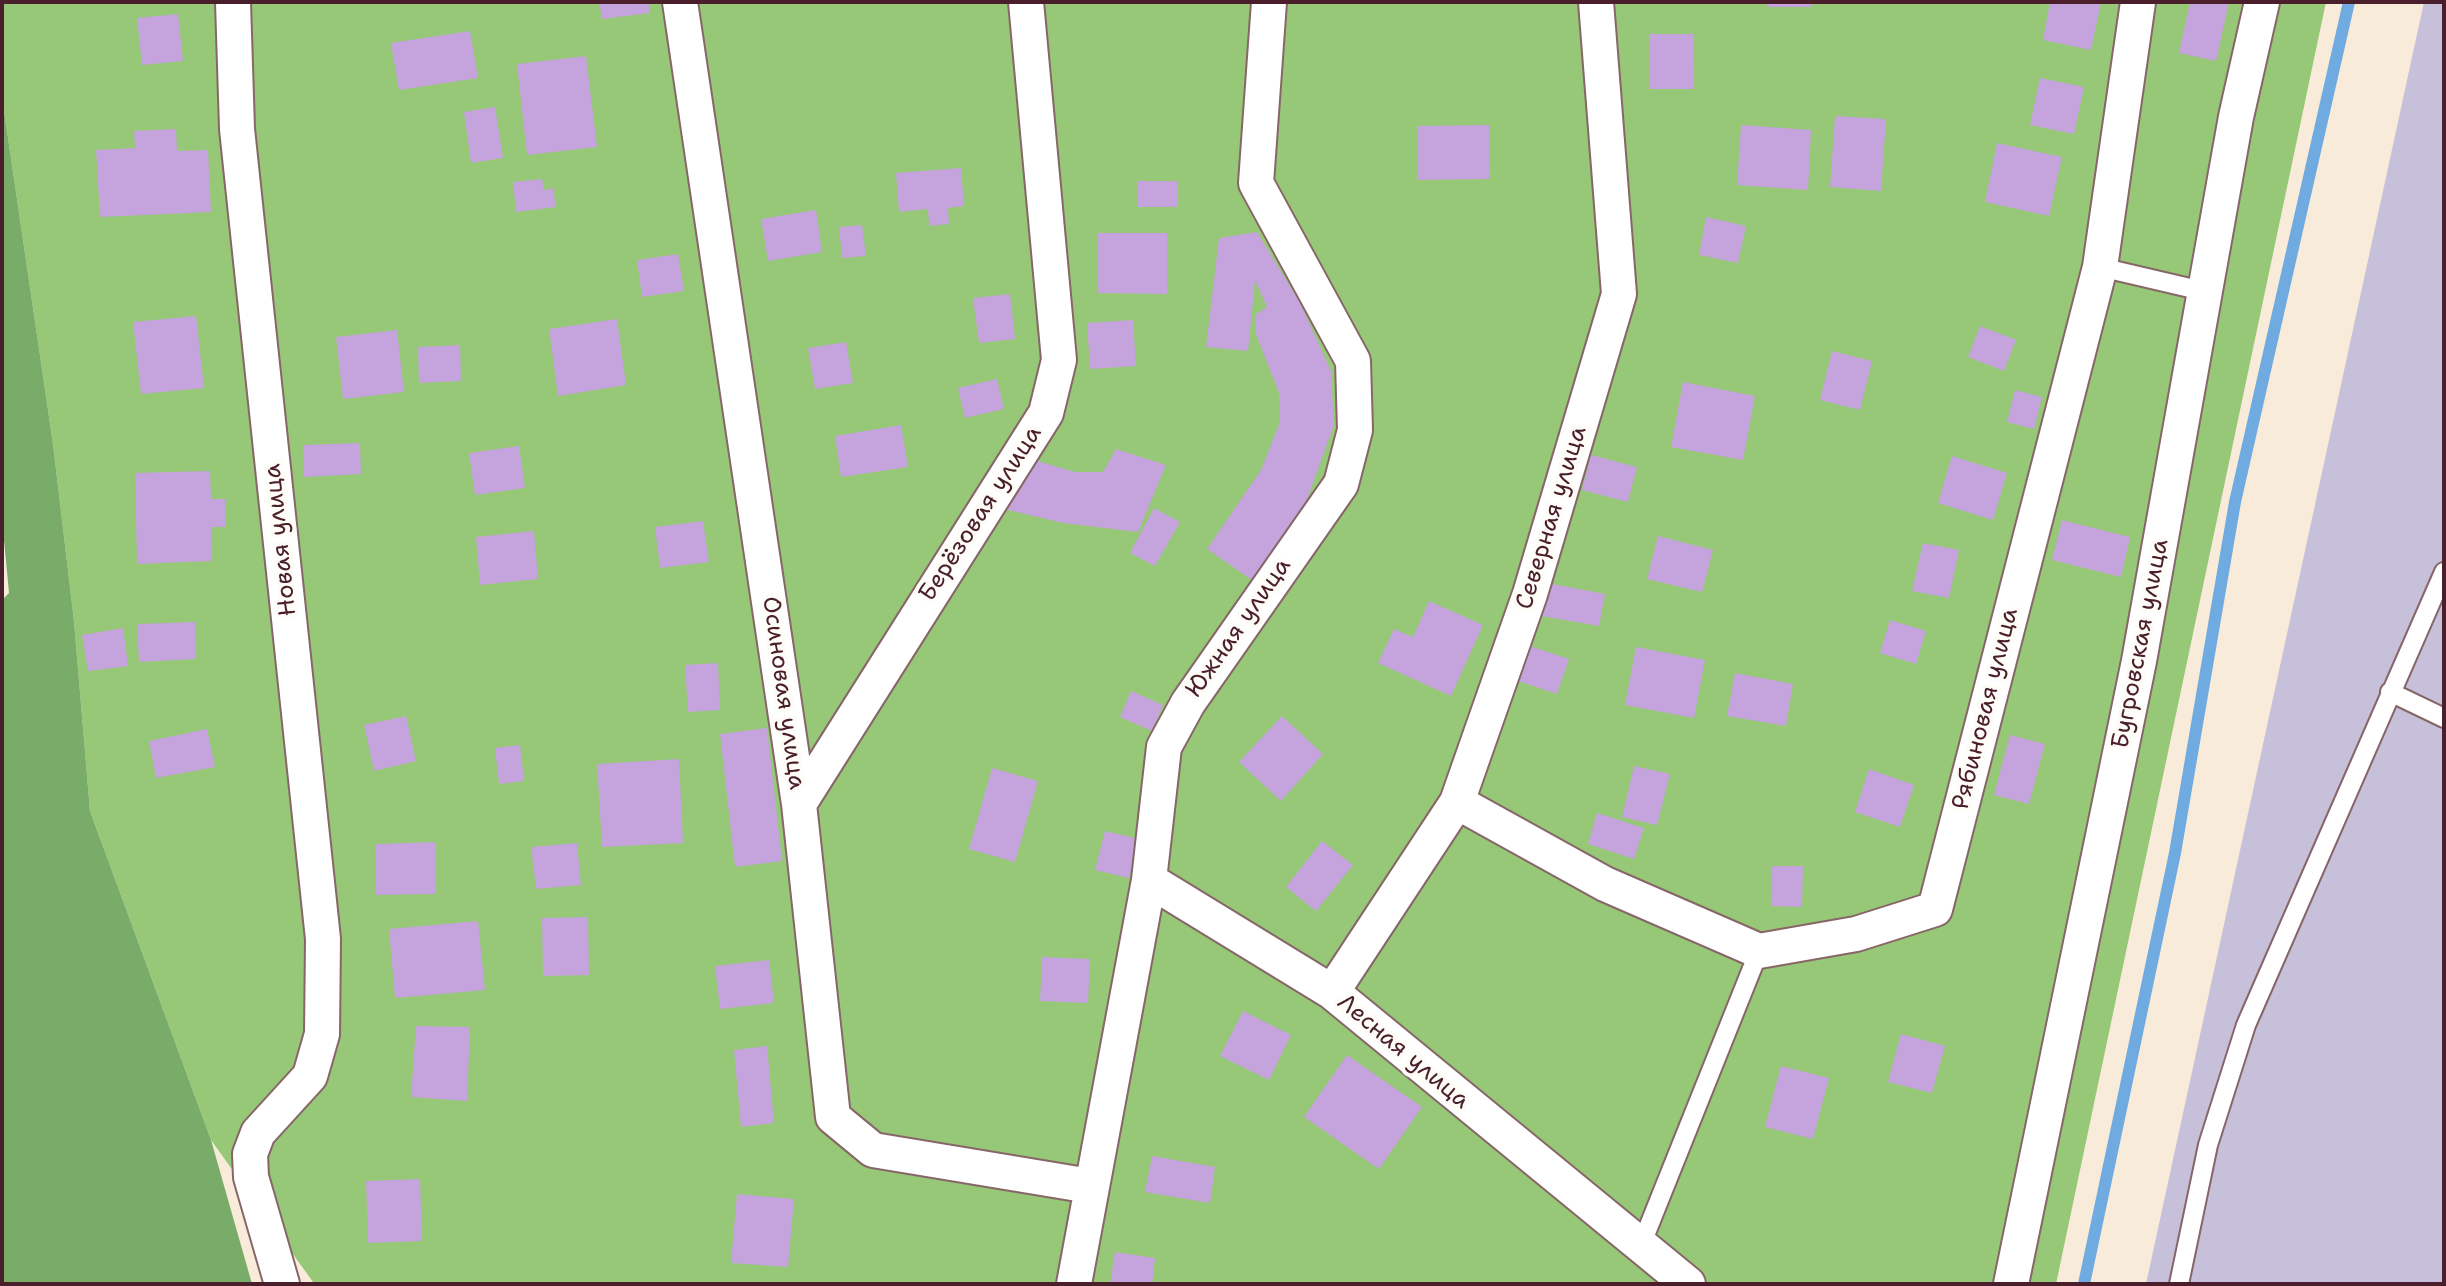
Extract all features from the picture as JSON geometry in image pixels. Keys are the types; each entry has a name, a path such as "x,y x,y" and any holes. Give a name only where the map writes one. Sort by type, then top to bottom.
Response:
{"street":[{"name":"Новая улица","path":"233,2 237,129 323,939 322,1034 310,1076 258,1133 250,1154 251,1177 282,1284"},
{"name":"Осиновая улица","path":"680,2 799,804 833,1117 873,1150 1090,1186"},
{"name":"Берёзовая улица","path":"799,804 1046,413 1059,360 1026,2"},
{"name":"Южная улица","path":"1074,1284 1149,880 1164,747 1188,703 1341,484 1355,430 1353,361 1256,183 1269,2"},
{"name":"Северная улица","path":"1332,992 1457,802 1530,594 1619,294 1596,2"},
{"name":"Рябиновая улица","path":"1759,951 1856,934 1935,909 2100,267 2138,2"},
{"name":"Бугровская улица","path":"2011,1284 2139,661 2236,117 2262,2"},
{"path":"1457,802 1605,884 1759,951"},
{"name":"Лесная улица","path":"1149,880 1332,992 1640,1248 1688,1284"}],"lane":[{"path":"2100,267 2207,292"},
{"path":"2179,1284 2208,1145 2246,1025 2444,572"},
{"path":"2390,692 2444,718"},
{"path":"1640,1248 1759,951"}],"shaded area":[{"path":"2424,2 2444,2 2444,1284 2146,1284"}],"green space":[{"path":"2,2 2326,2 2056,1284 313,1282 211,1140 90,811 74,621 53,444 2,97"},
{"path":"2,97 53,444 74,621 90,811 211,1140 252,1284 2,1284 2,600 9,593 2,519"}],"building":[{"path":"599,2 649,2 650,13 602,19"},
{"path":"1768,2 1812,2 1812,7 1768,7"},
{"path":"2050,2 2101,2 2091,50 2043,40"},
{"path":"2190,2 2229,2 2216,61 2179,53"},
{"path":"178,14 183,61 142,65 137,18"},
{"path":"470,31 478,78 399,90 391,43"},
{"path":"1649,34 1693,34 1694,89 1649,89"},
{"path":"586,56 597,147 527,155 517,64"},
{"path":"2040,78 2084,87 2074,134 2030,125"},
{"path":"495,107 503,158 471,163 464,112"},
{"path":"1835,116 1886,119 1881,191 1830,187"},
{"path":"1489,125 1490,179 1417,180 1417,126"},
{"path":"1741,125 1811,130 1808,190 1737,185"},
{"path":"176,129 177,151 208,150 211,212 100,217 96,150 135,148 134,131"},
{"path":"1997,143 2062,157 2049,216 1985,202"},
{"path":"961,168 964,206 948,208 949,224 929,226 928,209 899,212 896,173"},
{"path":"542,179 544,190 553,188 556,207 516,212 513,182"},
{"path":"1138,181 1178,181 1178,207 1138,207"},
{"path":"816,210 822,252 768,261 761,219"},
{"path":"1706,217 1746,226 1738,263 1699,255"},
{"path":"862,225 866,256 842,258 839,227"},
{"path":"1257,232 1300,303 1331,371 1334,425 1306,502 1252,580 1207,549 1261,470 1280,422 1279,393 1256,334 1255,315 1267,307 1255,280 1248,351 1206,347 1219,238"},
{"path":"1098,233 1167,233 1167,294 1098,293"},
{"path":"678,254 684,291 642,297 637,260"},
{"path":"1010,294 1015,339 979,343 973,298"},
{"path":"196,316 204,388 141,394 133,322"},
{"path":"617,319 626,385 558,396 549,329"},
{"path":"1133,320 1136,366 1090,369 1087,323"},
{"path":"1980,326 2016,340 2004,371 1968,357"},
{"path":"397,330 404,392 343,399 336,337"},
{"path":"846,342 853,383 815,389 808,348"},
{"path":"460,345 461,381 419,383 418,347"},
{"path":"1832,351 1872,361 1860,410 1820,400"},
{"path":"997,379 1004,409 965,418 958,388"},
{"path":"1683,382 1755,396 1743,460 1671,447"},
{"path":"2015,390 2042,397 2034,429 2007,422"},
{"path":"901,425 908,467 841,477 835,436"},
{"path":"360,443 361,474 304,477 303,445"},
{"path":"519,446 525,488 475,495 469,453"},
{"path":"1116,449 1166,465 1138,532 1063,523 1000,508 1031,459 1075,472 1103,472"},
{"path":"1591,455 1637,467 1628,502 1582,490"},
{"path":"1952,456 2007,473 1993,520 1938,503"},
{"path":"210,471 211,499 225,499 226,527 211,527 212,561 137,564 135,473"},
{"path":"1154,508 1180,522 1155,566 1130,553"},
{"path":"2062,520 2130,537 2121,577 2052,560"},
{"path":"703,521 709,562 660,568 655,527"},
{"path":"534,531 538,579 480,585 476,537"},
{"path":"1658,536 1713,550 1702,592 1647,579"},
{"path":"1923,543 1959,550 1949,598 1912,591"},
{"path":"1547,583 1605,594 1599,626 1542,616"},
{"path":"1429,601 1483,625 1451,696 1378,663 1394,629 1413,637"},
{"path":"1890,620 1926,631 1916,664 1880,653"},
{"path":"195,622 196,659 139,662 137,624"},
{"path":"123,628 128,666 88,671 82,635"},
{"path":"1530,646 1569,659 1557,694 1518,681"},
{"path":"1636,647 1705,660 1694,718 1625,705"},
{"path":"718,663 720,710 688,712 685,665"},
{"path":"1735,673 1793,684 1786,726 1727,716"},
{"path":"1131,691 1163,705 1152,731 1120,717"},
{"path":"406,716 416,761 374,771 364,725"},
{"path":"1282,716 1323,754 1281,801 1239,762"},
{"path":"767,728 782,861 735,867 720,734"},
{"path":"207,729 215,767 156,778 149,741"},
{"path":"2010,735 2045,744 2029,804 1994,795"},
{"path":"520,745 524,781 499,784 495,748"},
{"path":"679,759 683,843 602,847 597,764"},
{"path":"1634,766 1670,774 1657,825 1622,817"},
{"path":"992,768 1038,781 1015,862 969,849"},
{"path":"1869,769 1914,785 1900,827 1855,812"},
{"path":"1597,813 1644,828 1634,859 1588,844"},
{"path":"1105,831 1139,839 1129,878 1095,870"},
{"path":"1322,841 1353,865 1316,911 1286,887"},
{"path":"436,842 436,894 376,895 375,844"},
{"path":"577,843 581,885 536,889 531,847"},
{"path":"1772,866 1803,866 1802,907 1771,906"},
{"path":"588,917 589,975 543,976 542,918"},
{"path":"478,921 485,990 395,998 389,929"},
{"path":"1042,957 1090,959 1088,1003 1040,1001"},
{"path":"769,960 774,1003 720,1009 715,966"},
{"path":"1243,1011 1291,1035 1269,1080 1220,1056"},
{"path":"416,1026 470,1027 467,1101 411,1097"},
{"path":"1901,1034 1945,1046 1932,1093 1888,1082"},
{"path":"767,1046 774,1123 741,1127 734,1050"},
{"path":"1347,1055 1422,1107 1379,1169 1304,1117"},
{"path":"1781,1066 1829,1078 1813,1139 1765,1127"},
{"path":"1152,1156 1215,1167 1210,1203 1145,1192"},
{"path":"420,1179 422,1241 368,1243 366,1181"},
{"path":"737,1194 794,1199 788,1267 731,1263"},
{"path":"1115,1252 1155,1258 1152,1284 1110,1284"}],"waterway":[{"path":"2084,1284 2175,853 2235,502 2349,2"}]}
